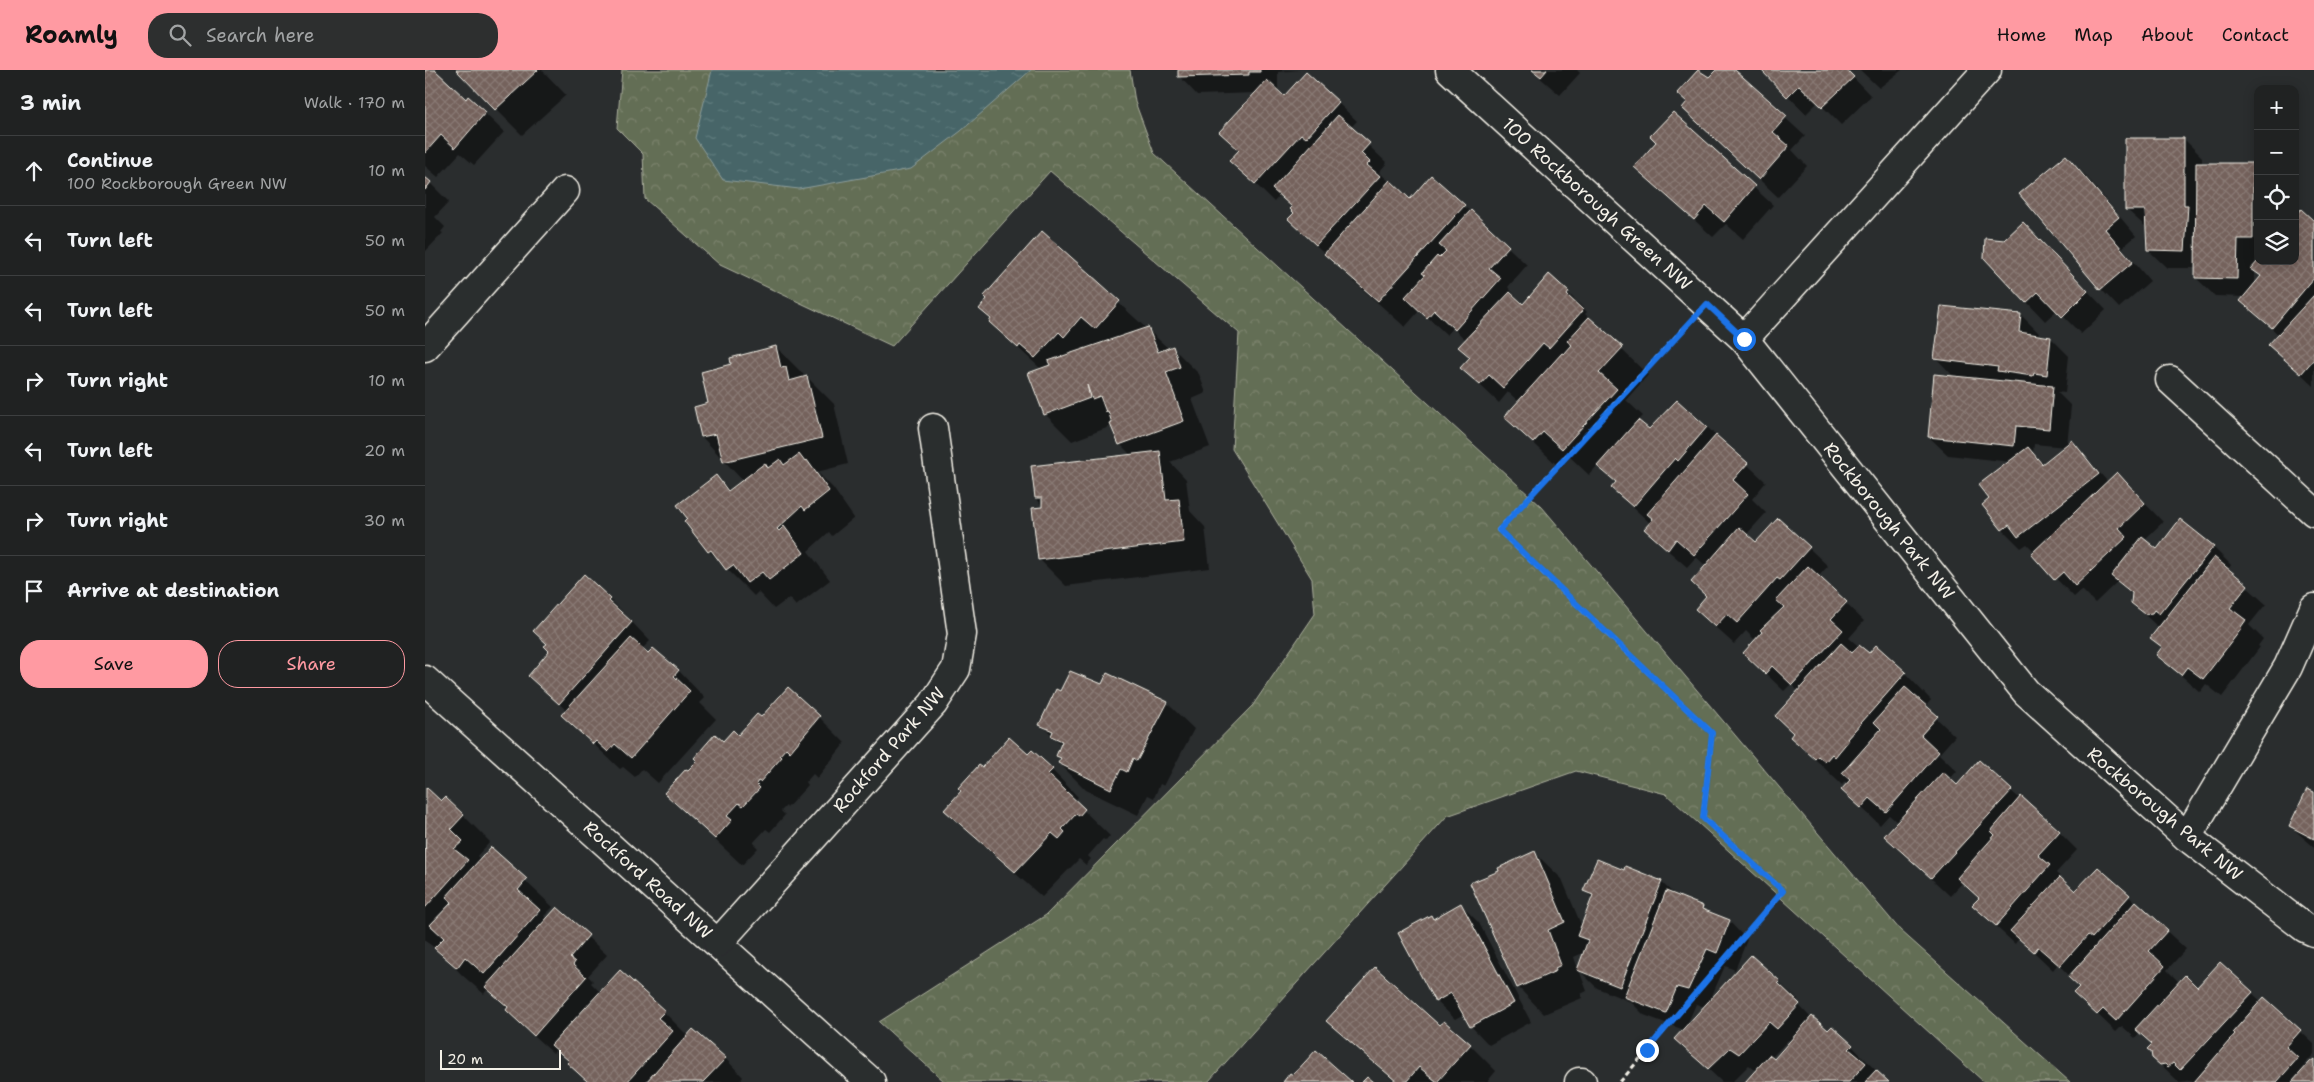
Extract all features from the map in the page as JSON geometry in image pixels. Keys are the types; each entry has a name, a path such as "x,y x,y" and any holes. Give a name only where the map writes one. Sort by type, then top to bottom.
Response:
{"street":[{"name":"100 Rockborough Green NW","path":"1450,70 1744,339"},
{"path":"1744,339 1987,70"},
{"path":"425,347 565,191"},
{"name":"Rockborough Park NW","path":"1744,339 2025,692 2187,837 2305,928 2314,932"},
{"path":"2170,380 2314,512"},
{"name":"Rockford Park NW","path":"718,943 933,704 956,669 962,634 933,428"},
{"path":"2187,837 2287,667 2314,608"},
{"name":"Rockford Road NW","path":"425,680 871,1082"}],"path":[{"path":"1620,1082 1783,891 1703,818 1712,733 1499,530 1707,304"}],"green space":[{"path":"622,70 1130,70 1135,102 1154,153 1542,507 1900,930 2070,1082 1984,1082 1666,794 1576,771 1447,816 1208,1082 945,1082 879,1022 1046,915 1253,705 1315,614 1312,579 1232,449 1239,333 1050,171 892,346 720,265 645,199 643,154 617,128"}],"water":[{"path":"712,70 1031,70 961,131 911,169 799,189 723,180 695,138"}],"building":[{"path":"425,70 435,70 466,99 468,96 486,112 455,148 441,135 425,153"},
{"path":"456,70 538,70 495,110"},
{"path":"1178,70 1260,70 1260,72 1249,72 1249,75 1178,77"},
{"path":"1532,70 1547,70 1541,77"},
{"path":"1698,70 1709,77 1716,70 1735,70 1787,116 1773,132 1789,146 1759,180 1682,108 1687,102 1677,93"},
{"path":"1761,70 1847,70 1854,77 1822,107 1799,85 1787,97"},
{"path":"1306,72 1339,102 1306,138 1301,134 1255,184 1229,161 1239,150 1219,132 1267,80 1284,96"},
{"path":"1673,112 1755,186 1724,222 1706,206 1694,220 1634,167 1656,142 1650,136"},
{"path":"1338,115 1370,143 1361,153 1370,162 1367,165 1380,176 1316,245 1288,219 1294,213 1290,209 1292,207 1272,189"},
{"path":"2125,138 2184,138 2184,205 2188,205 2185,251 2147,250 2145,210 2125,210"},
{"path":"2066,155 2119,217 2105,229 2133,262 2100,290 2019,194"},
{"path":"2196,163 2253,163 2253,239 2238,239 2237,279 2195,278"},
{"path":"1431,175 1465,205 1378,301 1324,254 1390,180 1410,199"},
{"path":"425,177 431,182 425,190"},
{"path":"2301,209 2314,221 2314,278 2272,328 2240,301 2261,276 2251,269 2254,265 2299,265 2299,211"},
{"path":"1471,210 1509,246 1489,268 1501,278 1455,330 1434,310 1427,318 1405,297 1425,275 1422,273 1437,256 1439,258 1446,251 1439,245"},
{"path":"2023,222 2088,291 2062,317 2038,292 2026,303 1984,258 1985,238 2004,240"},
{"path":"1042,231 1120,301 1095,329 1081,317 1064,337 1059,332 1035,358 1020,345 1018,348 989,322 991,319 979,309 987,299 984,296"},
{"path":"1549,274 1569,292 1567,295 1583,310 1549,348 1543,343 1503,388 1489,375 1480,385 1460,368 1470,357 1458,347 1510,292 1523,304"},
{"path":"2314,295 2314,359 2301,374 2268,345"},
{"path":"1941,306 2021,314 2019,332 2051,337 2047,375 2034,373 2033,376 1997,371 1998,367 1934,359"},
{"path":"1589,317 1623,347 1599,373 1617,389 1562,449 1543,432 1533,443 1504,417 1562,353 1564,354 1572,345 1567,341"},
{"path":"1148,327 1158,352 1173,346 1180,367 1166,372 1184,421 1119,445 1110,424 1112,423 1108,411 1106,412 1100,396 1092,399 1087,385 1090,398 1044,415 1028,373 1050,365 1048,361"},
{"path":"776,346 781,368 786,367 789,381 807,376 822,438 723,462 716,434 701,437 694,407 708,403 701,372 731,364 730,358"},
{"path":"1934,374 2053,386 2049,429 2016,426 2014,446 1928,437"},
{"path":"1677,400 1707,427 1678,461 1675,458 1633,507 1611,488 1616,482 1597,466 1638,420 1649,429"},
{"path":"1716,435 1748,463 1733,480 1748,494 1694,555 1676,539 1668,550 1644,529 1653,519 1647,514"},
{"path":"2072,440 2099,474 2018,537 2009,525 2002,530 1982,505 1989,499 1978,485 2028,447 2042,464"},
{"path":"1160,451 1166,500 1179,499 1184,542 1038,560 1032,508 1042,507 1042,498 1035,498 1031,466"},
{"path":"799,454 805,462 807,460 829,491 805,510 802,506 777,529 779,531 784,526 804,553 769,580 762,572 747,583 733,565 726,570 711,550 708,552 684,521 687,518 677,505 716,475 728,491 765,463 768,468 780,459 784,465"},
{"path":"2117,472 2145,503 2119,528 2127,537 2075,586 2063,572 2054,580 2031,554"},
{"path":"1778,518 1810,547 1780,580 1777,578 1737,623 1727,614 1715,627 1695,609 1706,596 1691,582 1739,527 1756,542"},
{"path":"2180,519 2214,546 2159,614 2154,610 2152,613 2145,614 2131,603 2132,593 2111,576 2142,537 2157,549"},
{"path":"2214,557 2248,585 2230,608 2246,620 2203,679 2187,667 2181,675 2156,655 2162,647 2150,638"},
{"path":"1808,566 1847,602 1831,619 1843,630 1792,685 1772,666 1765,674 1743,653 1762,632 1760,630 1784,607 1776,600"},
{"path":"584,574 632,622 559,704 528,676 549,651 544,646 547,644 533,631"},
{"path":"631,638 648,653 653,648 679,670 674,676 690,691 631,758 615,744 608,752 596,741 593,744 561,715"},
{"path":"1841,643 1852,653 1859,645 1869,653 1876,645 1906,672 1847,739 1849,740 1835,757 1832,754 1825,762 1818,756 1815,759 1790,737 1793,733 1775,716"},
{"path":"1070,671 1102,684 1107,673 1168,702 1137,761 1133,758 1127,772 1121,769 1111,789 1058,763 1061,758 1056,756 1062,741 1051,736 1053,731 1039,725 1056,689 1060,691"},
{"path":"788,687 820,716 790,752 786,748 780,755 782,757 760,782 758,781 756,784 760,788 743,806 739,803 727,816 732,820 715,839 664,793 686,769 688,770 697,761 694,758 715,734 723,741 733,730 738,735 757,714 761,717"},
{"path":"1905,687 1938,716 1921,735 1939,752 1886,812 1870,798 1861,808 1841,790 1850,780 1842,773 1881,729 1874,722"},
{"path":"1009,737 1028,754 1032,750 1053,769 1048,774 1085,809 1079,816 1076,814 1062,829 1065,832 1059,839 1052,833 1015,872 944,810 961,791 958,788 979,765 982,767"},
{"path":"1979,760 2012,790 1931,878 1884,836 1943,772 1957,785"},
{"path":"426,787 441,801 445,797 464,815 451,829 463,841 454,849 468,860 425,908"},
{"path":"2307,789 2314,792 2314,839 2289,826"},
{"path":"2021,796 2060,831 2038,855 2050,865 1996,926 1972,905 1979,898 1957,878 1995,835 1991,831"},
{"path":"491,847 527,879 518,890 540,910 484,974 465,957 457,968 434,948 444,938 430,925 452,902 446,897"},
{"path":"1535,851 1565,922 1548,930 1561,965 1555,968 1556,971 1517,988 1470,883 1499,871 1498,868"},
{"path":"1597,859 1624,870 1625,866 1662,881 1620,987 1577,970 1588,940 1577,936 1593,895 1583,891"},
{"path":"2098,867 2130,895 2092,938 2088,935 2060,966 2038,947 2034,952 2010,931 2060,877 2075,891"},
{"path":"1666,891 1703,906 1702,909 1730,920 1717,953 1707,949 1688,990 1677,987 1666,1013 1624,997"},
{"path":"2136,901 2168,930 2149,951 2165,966 2116,1021 2103,1009 2097,1015 2073,993 2079,987 2068,977"},
{"path":"1461,903 1514,1003 1470,1027 1451,993 1435,1002 1398,933 1431,915 1433,919"},
{"path":"557,907 589,935 570,958 575,962 573,965 586,977 534,1036 506,1010 508,1007 485,987"},
{"path":"1751,955 1780,981 1778,983 1800,1004 1777,1029 1769,1022 1739,1054 1730,1048 1708,1069 1674,1039"},
{"path":"2220,962 2253,992 2180,1070 2173,1063 2168,1067 2165,1064 2160,1065 2152,1058 2151,1052 2147,1049 2152,1044 2135,1029 2185,975 2197,987"},
{"path":"1375,967 1439,1025 1444,1021 1471,1044 1437,1082 1419,1067 1406,1082 1397,1082 1326,1021"},
{"path":"620,970 665,1011 658,1018 673,1031 627,1082 588,1082 551,1045"},
{"path":"2264,997 2301,1030 2286,1047 2298,1058 2277,1082 2194,1082 2235,1034 2233,1032"},
{"path":"1812,1016 1828,1030 1832,1026 1853,1045 1849,1049 1866,1063 1849,1082 1745,1082 1769,1055 1774,1059"},
{"path":"693,1029 726,1058 703,1082 646,1082"},
{"path":"1316,1050 1352,1082 1283,1082 1290,1073 1293,1075"},
{"path":"2314,1059 2314,1082 2292,1082 2310,1062"},
{"path":"1876,1070 1889,1082 1865,1082"},
{"path":"1367,1077 1373,1082 1362,1082"}],"route":[{"path":"1647,1050 1783,891 1703,818 1712,733 1499,530 1707,304 1744,339"}]}
